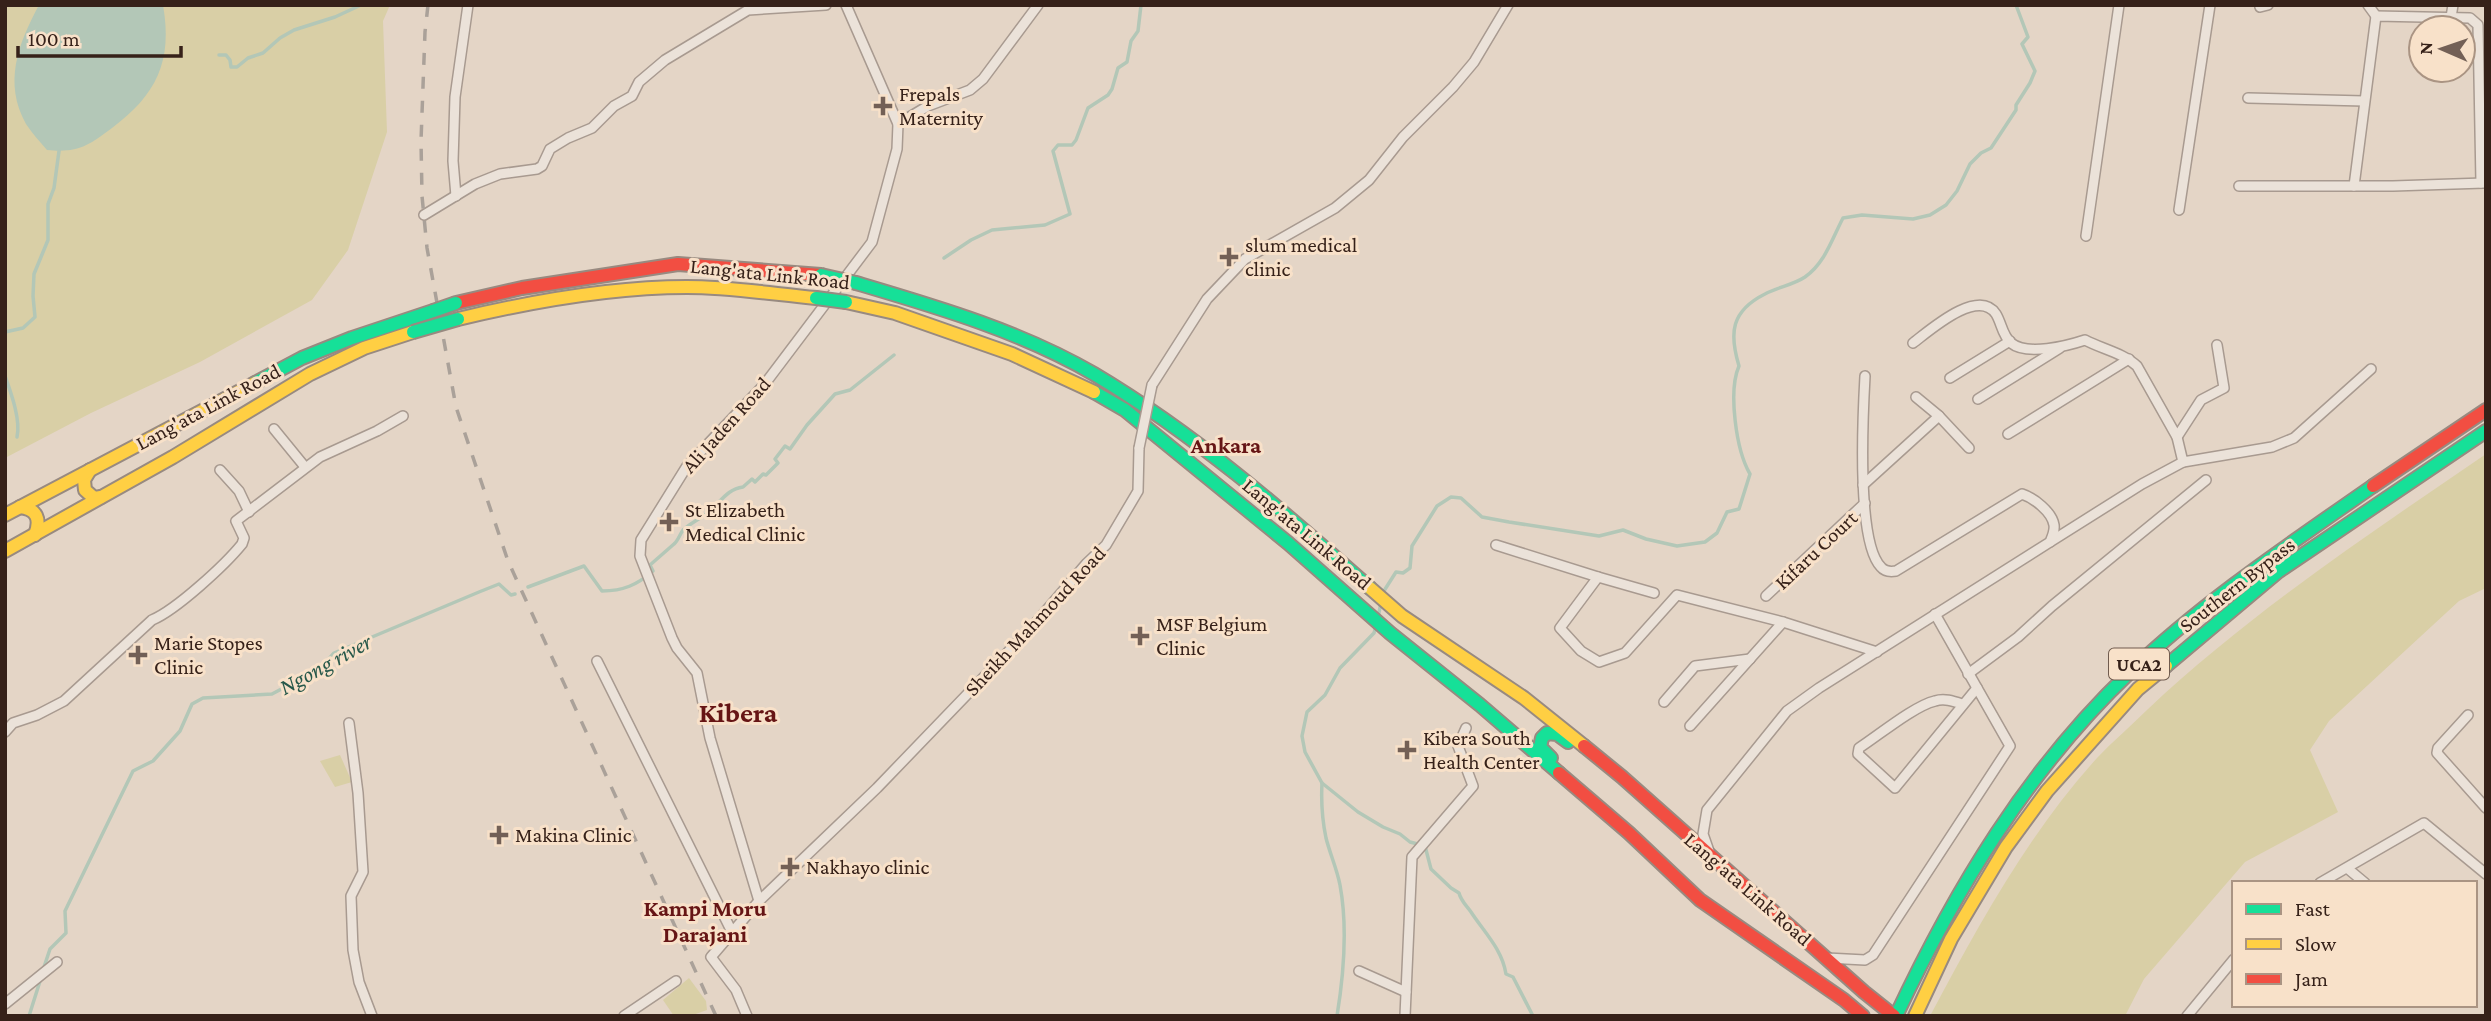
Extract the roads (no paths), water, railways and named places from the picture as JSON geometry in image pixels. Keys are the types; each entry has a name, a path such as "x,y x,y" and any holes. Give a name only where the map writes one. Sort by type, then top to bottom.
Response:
{"main road":[{"name":"Lang'ata Link Road","path":"5,515 302,358 456,303 522,288 678,264 821,275 856,283 934,306 1016,336 1092,373 1184,432 1290,517 1402,616 1524,698 1622,777 1864,992 1895,1016"},
{"name":"Lang'ata Link Road","path":"5,551 310,374 364,348 458,319 523,303 616,290 719,288 846,302 895,313 1047,368 1106,399 1136,419 1355,600 1390,633 1480,705 1629,834 1700,900 1858,1011"},
{"name":"Southern Bypass","path":"1895,1016 1943,919 1997,830 2067,740 2127,675 2178,630 2306,531 2486,410"},
{"name":"Southern Bypass","path":"1914,1016 1951,939 2006,847 2047,791 2138,689 2279,571 2486,431"},
{"path":"91,469 84,480 85,490 94,498 101,497"},
{"path":"20,507 32,508 38,515 39,524 35,535"},
{"path":"1622,777 1595,763 1558,734 1547,733 1542,738 1541,747 1605,806 1629,834"}],"street":[{"path":"456,196 453,161 455,97 468,5"},
{"path":"424,215 475,184 500,174 542,166 550,149 592,128 614,106 632,96 639,82 665,60 748,10 826,5"},
{"name":"Ali Jaden Road","path":"759,901 710,738 697,673 677,648 657,604 640,556 641,540 687,466 764,385 872,242 897,149 898,124 846,5"},
{"path":"898,124 928,106 970,90 983,79 1038,5"},
{"name":"Sheikh Mahmoud Road","path":"747,1016 736,990 711,957 759,901 877,788 1033,626 1087,563 1107,545 1138,491 1139,448 1152,384 1207,299 1245,259 1335,208 1369,180 1403,137 1474,62 1507,5"},
{"path":"2086,236 2119,5"},
{"path":"2179,211 2210,5"},
{"path":"2354,186 2376,16 2368,5"},
{"path":"2376,16 2407,16"},
{"path":"2239,186 2484,183 2477,24"},
{"path":"2248,98 2364,102"},
{"path":"1913,343 1942,321 1972,305 1986,307 1996,313 2004,335 2013,345 2028,348 2062,347"},
{"path":"1978,399 2062,347 2085,340 2129,359 2137,366 2177,437 2183,462"},
{"path":"1950,378 2010,341"},
{"path":"2177,437 2202,400 2224,388 2217,345"},
{"path":"2008,435 2129,359"},
{"path":"1712,858 1703,834 1707,810 1787,711 2142,484 2183,462 2272,447 2294,438 2371,369"},
{"path":"1865,376 1861,447 1863,485 1871,545 1876,560 1887,572 1896,571 2022,494 2034,498 2052,519 2055,528 2050,542"},
{"path":"1916,397 1940,416 1969,448"},
{"path":"5,732 13,723 37,715 64,701 131,638 200,584 242,544 244,538 236,521 320,457 403,416"},
{"path":"1863,485 1940,416"},
{"path":"274,429 305,467"},
{"path":"220,470 239,491 248,512"},
{"path":"1968,674 2018,637 2206,480"},
{"name":"Kifaru Court","path":"1766,596 1866,503"},
{"path":"1496,545 1654,593"},
{"path":"1598,577 1560,628 1581,651 1599,662 1625,653 1677,595 1783,622 1877,652"},
{"path":"1827,958 1866,960 1873,955 2010,746 1935,614"},
{"path":"1690,726 1783,622"},
{"path":"1664,702 1695,666 1750,659"},
{"path":"597,661 732,932"},
{"path":"1962,704 1937,700 1925,704 1859,748 1858,754 1895,788 1977,688"},
{"path":"2468,715 2438,748 2437,753 2485,805"},
{"path":"349,723 358,793 363,872 351,896 353,950 359,982 372,1016"},
{"path":"1405,1016 1412,857 1473,786 1458,746 1466,728"},
{"path":"2324,881 2424,823 2486,874"},
{"path":"2347,868 2363,881"},
{"path":"5,1004 57,961"},
{"path":"2187,1016 2232,961"},
{"path":"1360,971 1406,992"},
{"path":"624,1016 636,1011 676,981"}],"waterway":[{"path":"219,55 226,55 231,67 237,67 248,58 263,53 294,30 335,17 361,5"},
{"name":"Ngong river","path":"944,258 992,230 1045,225 1070,214 1053,151 1058,145 1072,145 1088,108 1108,95 1112,89 1118,68 1127,62 1131,41 1138,31 1141,5"},
{"path":"1382,594 1396,572 1403,573 1410,568 1412,546 1437,506 1451,497 1461,498 1482,517 1599,536 1623,530 1677,546 1705,542 1717,533 1727,512 1739,509 1750,474 1741,451 1735,420 1734,390 1739,366 1734,333 1739,316 1754,301 1800,280 1812,271 1827,250 1843,218 1862,215 1913,219 1930,215 1946,205 1957,191 1970,164 1991,148 2016,110 2016,105 2035,71 2022,44 2028,37 2016,5"},
{"path":"5,332 23,328 35,317 34,274 48,240 48,204 54,188 59,151"},
{"name":"Ngong river","path":"528,587 584,566 602,591 617,590 641,580 653,571 650,565 675,543 686,527 710,511 729,493 743,487 752,479 755,482 763,474 766,475 778,463 775,459 785,446 790,449 835,394 850,390 894,355"},
{"path":"5,376 17,415 17,437"},
{"name":"Ngong river","path":"43,970 50,949 66,933 65,911 133,771 153,761 180,731 192,704 203,698 272,694 321,668 334,653 479,592 499,584 511,595 515,594"},
{"path":"1378,618 1381,602"},
{"path":"1376,626 1374,633 1340,668 1325,695 1307,712 1302,736 1305,752 1322,783 1358,812 1410,842 1425,846 1431,869 1459,893 1497,949 1506,974 1513,977 1533,1016"},
{"path":"1322,783 1325,831 1339,879 1344,918 1343,967 1337,1016"},
{"name":"Ngong river","path":"29,1016 41,978"}],"railway":[{"path":"428,5 421,141 422,196 427,248 456,407 508,561 716,1016"}],"place":[{"name":"Frepals Maternity","path":"883,106"},
{"name":"slum medical clinic","path":"1229,257"},
{"name":"St Elizabeth Medical Clinic","path":"669,522"},
{"name":"MSF Belgium Clinic","path":"1140,636"},
{"name":"Marie Stopes Clinic","path":"138,655"},
{"name":"Kibera South Health Center","path":"1407,750"},
{"name":"Makina Clinic","path":"499,835"},
{"name":"Nakhayo clinic","path":"790,867"}],"district":[{"name":"Ankara","path":"1226,445"},
{"name":"Kibera","path":"738,712"},
{"name":"Kampi Moru Darajani","path":"705,921"}]}
